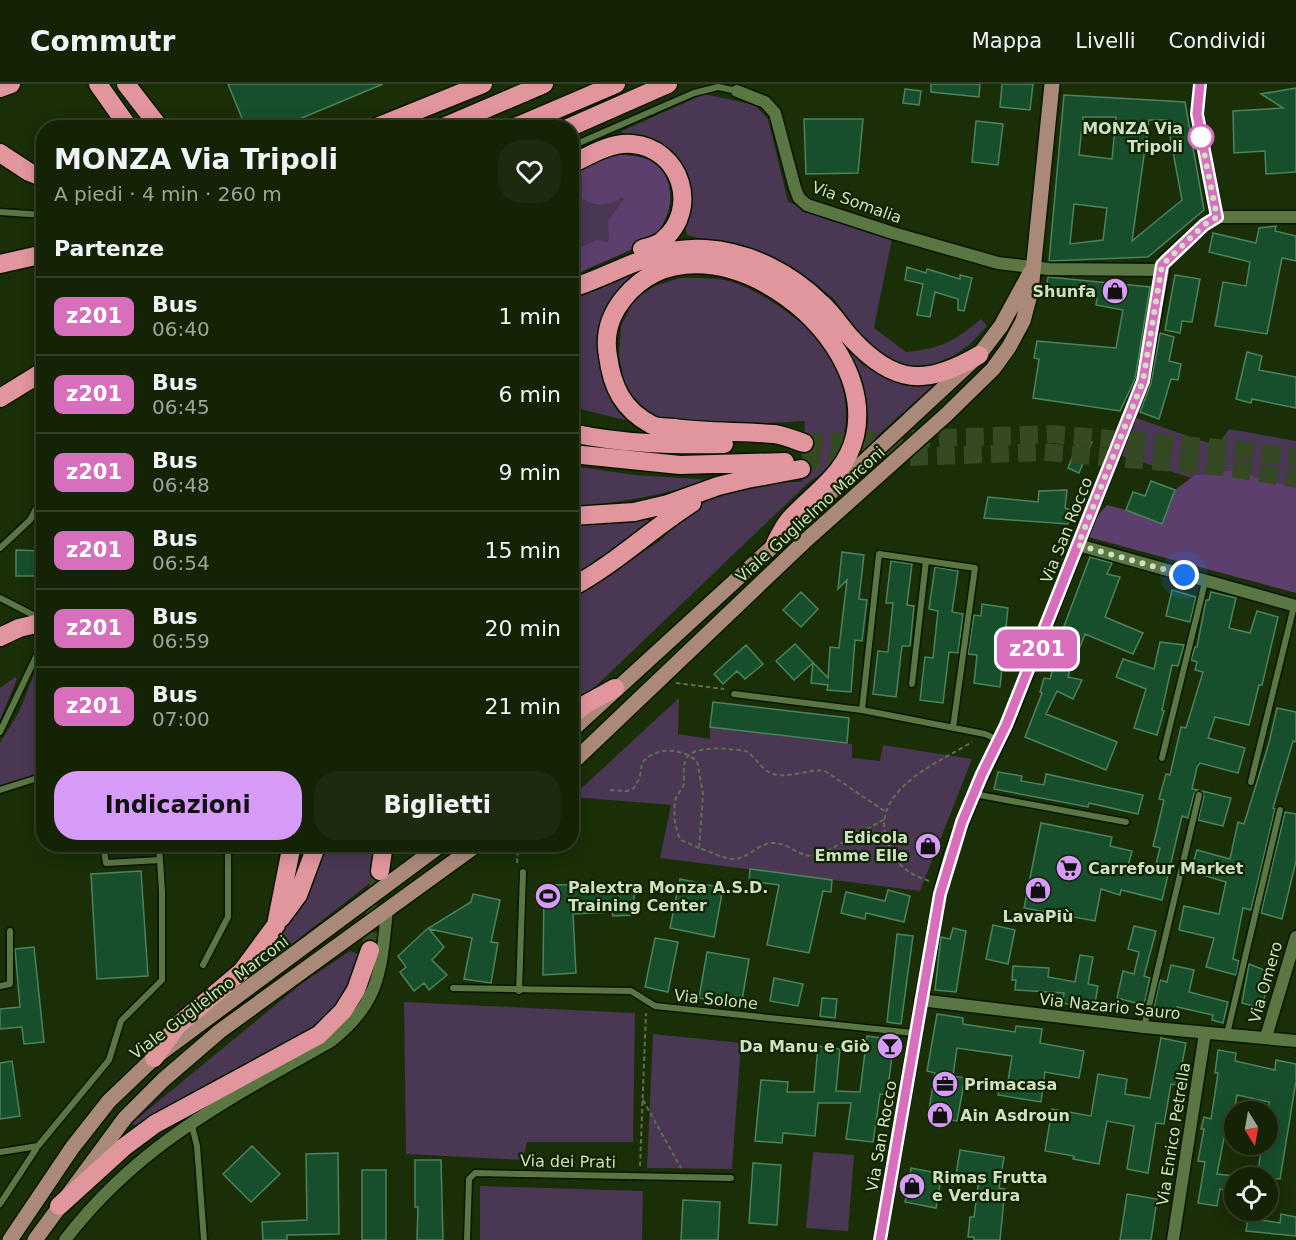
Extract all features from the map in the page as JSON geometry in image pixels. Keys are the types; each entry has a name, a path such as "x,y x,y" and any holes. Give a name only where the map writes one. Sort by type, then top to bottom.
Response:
{"highway":[{"path":"0,88 11,84"},
{"path":"98,84 121,120"},
{"path":"126,84 154,120"},
{"path":"394,120 483,84"},
{"path":"460,120 544,84"},
{"path":"532,120 616,84"},
{"path":"579,122 647,95 668,84"},
{"path":"579,161 608,147 632,144 652,150 668,162 679,177 684,200 678,222 662,241 579,277"},
{"path":"0,153 36,175"},
{"path":"579,285 654,255 682,248 708,249 745,256 765,264 803,286 824,306 868,357 886,370 922,376 942,374 979,355"},
{"path":"0,264 36,256"},
{"path":"579,435 604,440 676,445 804,443 776,434 708,433 654,426 629,409 611,380 606,347 610,317 634,285 658,272 690,264 718,266 765,283 796,304 816,322 845,363 854,388 857,412 855,436 838,472 787,522 775,544"},
{"path":"0,398 36,376"},
{"path":"579,455 680,465 801,465 718,486 668,504 634,512 579,516"},
{"path":"579,583 610,564 652,530 718,486"},
{"path":"0,637 36,623"},
{"path":"579,710 615,688"},
{"path":"276,925 290,852"},
{"path":"154,1058 177,1026 242,971 298,895 314,852"},
{"path":"380,871 383,852"},
{"path":"59,1206 124,1147 155,1125 319,1035 343,1011 356,990 370,950"}],"main road":[{"name":"Viale Guglielmo Marconi","path":"579,756 804,542 946,415 993,369 1009,347 1023,321 1031,291 1053,84"},
{"name":"Viale Guglielmo Marconi","path":"579,723 979,355 1001,326 1033,267"},
{"name":"Viale Guglielmo Marconi","path":"10,1240 109,1101 154,1058 431,852"},
{"name":"Viale Guglielmo Marconi","path":"35,1240 125,1118 163,1080 220,1031 467,852"}],"street":[{"path":"1200,84 1197,114 1217,217"},
{"name":"Via Somalia","path":"737,91 765,102 775,113 795,188 799,198 807,205 893,233 998,263 1033,267 1161,270"},
{"path":"1161,270 1165,260 1204,225 1217,217 1296,217"},
{"name":"Via San Rocco","path":"880,1240 920,1000 950,855 974,794 999,740 1143,381 1161,270"},
{"path":"1078,545 1295,606"},
{"path":"65,1240 87,1212 120,1178 191,1122 331,1041 351,1025 367,1005 378,981 387,910"},
{"name":"Via Omero","path":"1266,1037 1296,937"},
{"name":"Via Nazario Sauro","path":"920,1000 1143,1028 1296,1041"},
{"name":"Via Enrico Petrella","path":"1173,1240 1205,1033"}],"lane":[{"name":"Via Somalia","path":"579,143 694,93 718,87 737,91"},
{"path":"0,212 36,214"},
{"path":"0,548 30,520 36,509"},
{"path":"862,710 879,554 975,568 953,728"},
{"path":"912,684 926,561"},
{"path":"1162,759 1205,582"},
{"path":"0,598 36,617"},
{"path":"1251,782 1295,606"},
{"path":"0,732 36,657"},
{"path":"737,694 862,710 985,734 999,740"},
{"path":"0,790 36,779"},
{"path":"974,794 1126,822"},
{"path":"1143,1028 1199,795"},
{"path":"1226,1035 1280,810"},
{"path":"104,852 106,862 160,860"},
{"path":"0,1204 38,1146 109,1060 121,1021 162,980 160,852"},
{"path":"202,965 228,917 228,852"},
{"path":"519,991 523,872"},
{"path":"0,986 10,984 10,931"},
{"name":"Via Solone","path":"453,988 519,991 632,991 656,1006 914,1033"},
{"path":"191,1122 197,1146 204,1240"},
{"path":"0,1152 38,1146"},
{"name":"Via dei Prati","path":"467,1240 469,1179 475,1173 731,1178"}],"path":[{"path":"676,683 741,691 737,694"},
{"path":"942,885 910,874 900,863 888,843 886,812 896,793 912,779 985,734"},
{"path":"610,790 627,791 634,788 638,784 642,763 656,752 690,755 709,750 746,751 767,771 776,774 786,776 812,769 825,771 886,812"},
{"path":"690,755 684,765 683,786 676,800 675,820 681,840 699,848 738,858 755,848 773,842 780,843 798,854 814,856 828,851 885,819"},
{"path":"690,755 697,761 703,794 699,848"},
{"path":"639,1176 647,1001"},
{"path":"643,1100 686,1177"}],"shaded area":[{"path":"704,94 755,105 768,119 788,202 892,239 874,328 906,352 947,343 981,319 987,326 969,345 953,356 929,366 900,367 879,355 859,333 834,299 812,281 769,255 687,235 685,226 689,187 623,136 622,131"},
{"path":"615,155 645,158 653,162 665,174 670,194 664,222 654,236 628,251 579,273 579,248 597,240 607,242 608,221 624,199 601,205 582,199 581,169"},
{"path":"581,169 582,199 588,203 599,204 624,199 609,221 607,242 579,249 579,170"},
{"path":"703,253 744,262 781,280 818,310 863,365 899,380 941,378 854,457 867,428 867,407 848,359 825,327 801,304 773,284 742,269 711,261 679,260 649,269 623,289 610,306 603,324 600,334 600,354 605,379 629,421 579,409 579,295 643,265 674,255"},
{"path":"680,278 722,280 735,283 761,295 791,315 818,338 835,361 844,394 845,428 838,454 830,466 809,482 579,700 579,594 660,541 691,510 723,492 782,482 802,482 805,421 677,428 651,419 625,386 619,356 621,326 635,299 655,286"},
{"path":"1136,418 1217,446 1229,429 1296,441 1296,488 1232,470 1195,475 1191,478 1122,456"},
{"path":"579,467 635,475 712,480 642,498 579,505"},
{"path":"1232,470 1296,488 1296,593 1088,537 1092,522 1107,505 1126,510 1175,490 1195,475"},
{"path":"646,519 650,521 602,557 579,571 579,524"},
{"path":"36,670 36,774 0,786 0,743 19,712"},
{"path":"15,677 17,679 0,720 0,688"},
{"path":"679,698 678,734 710,739 710,727 852,744 852,758 880,761 883,745 972,759 920,891 660,858 671,805 579,798 579,791"},
{"path":"324,852 374,852 370,883 266,964 262,957 309,892"},
{"path":"350,951 360,955 345,995 317,1024 139,1128 132,1123 301,984"},
{"path":"404,1002 635,1013 633,1142 527,1142 523,1160 406,1154"},
{"path":"653,1034 741,1043 732,1169 647,1168"},
{"path":"813,1152 854,1155 848,1231 806,1228"},
{"path":"480,1186 643,1191 642,1240 480,1240"}],"building":[{"path":"228,84 383,84 297,120 243,120"},
{"path":"931,84 980,84 979,97 931,92"},
{"path":"1002,84 1033,84 1030,110 1000,107"},
{"path":"1296,88 1296,172 1266,174 1265,151 1234,153 1233,111 1283,108 1261,94"},
{"path":"905,89 921,91 919,105 903,103"},
{"path":"1064,95 1185,102 1204,210 1148,257 1049,261","holes":["1083,117 1116,117 1112,159 1079,155","1149,120 1167,120 1182,200 1132,241","1074,204 1107,208 1103,240 1070,244"]},
{"path":"804,119 863,119 858,173 806,174"},
{"path":"976,121 1003,124 998,165 972,162"},
{"path":"1276,226 1275,231 1296,236 1296,261 1282,258 1267,334 1215,326 1223,282 1246,286 1250,262 1209,252 1213,233 1256,243 1259,228"},
{"path":"907,267 926,273 927,269 960,279 960,275 972,278 964,311 958,310 958,299 935,292 930,317 917,315 923,284 905,280"},
{"path":"1175,275 1200,279 1192,322 1182,321 1180,333 1165,330"},
{"path":"1048,277 1150,287 1135,379 1120,411 1033,398 1039,359 1034,358 1037,341 1116,348 1123,310 1096,305 1097,298 1046,291"},
{"path":"1160,333 1174,337 1169,361 1181,364 1178,380 1171,379 1159,419 1140,412 1151,383"},
{"path":"1247,352 1262,356 1259,370 1296,377 1296,408 1252,399 1251,403 1236,399"},
{"path":"1080,438 1092,442 1079,473 1068,468"},
{"path":"1151,481 1175,490 1162,524 1126,510 1133,492 1145,496"},
{"path":"1067,490 1065,508 1071,510 1068,524 984,518 988,497 1038,502 1039,491"},
{"path":"16,550 36,551 36,576 16,576"},
{"path":"842,552 864,555 859,599 867,600 862,641 855,640 851,692 827,690 828,685 811,683 813,663 794,680 776,661 795,644 828,678 830,647 839,648 847,580 838,589"},
{"path":"1090,557 1112,563 1107,574 1120,577 1105,617 1143,633 1133,654 1085,634 1077,654 1074,652 1068,677 1082,680 1073,699 1057,691 1046,714 1117,742 1106,770 1025,737 1042,693 1040,692 1044,678 1050,679 1059,646 1057,645"},
{"path":"891,561 912,564 907,605 914,606 910,646 902,646 896,697 873,694 878,651 888,652 893,603 886,603"},
{"path":"935,567 958,571 952,612 963,614 958,653 949,652 943,703 920,700 925,657 933,658 938,611 929,609"},
{"path":"1172,590 1196,597 1190,622 1166,616"},
{"path":"801,592 818,609 801,627 783,610"},
{"path":"1211,592 1236,598 1229,628 1250,633 1257,611 1278,617 1262,685 1259,685 1249,725 1215,717 1208,738 1245,748 1238,773 1200,763 1197,767 1192,789 1198,790 1194,794 1188,818 1182,816 1162,900 1121,890 1120,895 1101,889 1095,921 1024,908 1041,823 1112,837 1110,846 1132,851 1128,866 1154,872 1160,848 1153,846 1164,800 1159,799 1166,774 1170,775 1181,727 1186,728 1203,672 1195,670 1197,662 1191,660 1195,647 1197,647 1206,600 1209,600"},
{"path":"982,604 1008,608 1000,687 974,683 977,655 968,654 974,615 981,616"},
{"path":"1160,642 1184,645 1178,666 1172,665 1162,710 1164,711 1157,735 1134,728 1146,689 1116,677 1123,659 1154,669"},
{"path":"746,645 763,664 745,679 737,671 723,684 714,674"},
{"path":"713,702 849,718 847,743 710,727"},
{"path":"1277,708 1296,712 1296,742 1293,741 1273,808 1275,809 1251,910 1243,908 1233,959 1239,961 1236,975 1206,967 1214,938 1179,930 1184,906 1219,914 1226,882 1192,872 1192,866 1197,850 1230,859 1238,822 1244,824 1269,743"},
{"path":"998,772 1022,776 1021,781 1044,785 1046,774 1143,795 1138,814 1089,803 1088,807 994,789"},
{"path":"1202,791 1231,798 1223,826 1198,820 1204,796"},
{"path":"1285,812 1296,814 1296,861 1282,919 1261,913"},
{"path":"750,869 832,880 831,892 823,891 809,953 767,945 779,885 749,881"},
{"path":"141,871 148,976 97,979 91,874"},
{"path":"680,879 723,888 714,937 670,928"},
{"path":"634,884 634,915 613,916 612,912 573,914 576,973 543,975 544,885"},
{"path":"888,890 910,896 904,922 866,913 865,919 841,913 846,892 885,901"},
{"path":"473,894 500,900 491,942 498,943 491,983 464,979 472,938 429,929 444,947 432,960 447,975 429,990 424,983 414,991 400,972 406,967 398,956 427,929 471,902"},
{"path":"993,925 1015,930 1008,964 986,959"},
{"path":"1134,926 1156,931 1144,976 1150,978 1144,1005 1117,998 1123,971 1134,974 1139,952 1128,949"},
{"path":"953,928 966,931 956,992 935,990 941,937 950,939"},
{"path":"897,934 913,936 901,1024 887,1022"},
{"path":"655,938 678,942 668,992 645,987"},
{"path":"34,947 44,1042 24,1044 22,1027 0,1029 0,1009 20,1007 15,949"},
{"path":"707,952 749,959 741,1006 699,998"},
{"path":"1080,955 1093,957 1088,984 1098,986 1094,1009 1062,1003 1064,993 1015,990 1016,980 1012,980 1013,966 1049,968 1048,977 1075,982"},
{"path":"1249,964 1272,973 1261,1008 1242,1003"},
{"path":"1171,965 1194,970 1189,992 1228,1002 1223,1023 1212,1020 1213,1015 1177,1007 1175,1017 1156,1013 1157,1008 1154,1007 1160,980 1167,982"},
{"path":"774,978 803,984 798,1006 770,1001"},
{"path":"822,998 837,999 835,1018 820,1016"},
{"path":"937,1014 963,1018 963,1024 1015,1032 1016,1026 1042,1029 1040,1043 1084,1051 1079,1078 1045,1072 1041,1102 998,1095 1000,1080 1008,1081 1012,1056 957,1048 953,1076 965,1078 957,1121 928,1116 935,1073 927,1071"},
{"path":"867,1036 894,1040 887,1095 880,1094 873,1142 846,1139 851,1103 818,1103 815,1136 783,1133 782,1143 755,1141 761,1080 788,1082 787,1092 814,1092 818,1046 840,1049 836,1091 860,1092"},
{"path":"1161,1038 1186,1043 1178,1085 1171,1084 1164,1124 1156,1123 1148,1173 1127,1169 1134,1126 1107,1121 1099,1164 1073,1159 1074,1156 1045,1151 1052,1109 1091,1116 1098,1074 1127,1079 1125,1094 1150,1098"},
{"path":"1218,1050 1236,1053 1235,1061 1275,1070 1276,1060 1296,1064 1296,1081 1280,1179 1278,1179 1278,1167 1259,1167 1260,1155 1278,1155 1278,1101 1264,1101 1237,1095 1236,1101 1224,1101 1224,1138 1217,1174 1224,1175 1224,1190 1220,1189 1217,1206 1198,1203 1205,1162 1198,1161 1204,1129 1201,1129 1204,1117 1211,1119 1218,1073 1215,1073"},
{"path":"12,1061 20,1116 0,1119 0,1063"},
{"path":"252,1146 280,1174 251,1202 223,1174"},
{"path":"960,1150 1004,1157 999,1188 1005,1189 1000,1240 974,1240 974,1237 968,1237 970,1217 974,1217 979,1179 956,1175"},
{"path":"338,1153 339,1234 287,1235 287,1240 263,1240 262,1222 307,1220 306,1154"},
{"path":"415,1160 441,1160 443,1240 417,1240 418,1207 415,1207"},
{"path":"753,1163 781,1165 777,1225 749,1223"},
{"path":"911,1168 942,1174 936,1208 905,1202"},
{"path":"362,1170 386,1170 386,1240 362,1240"},
{"path":"1127,1194 1157,1199 1151,1240 1120,1240"},
{"path":"683,1200 720,1202 718,1240 681,1240"},
{"path":"1281,1214 1296,1217 1296,1236 1246,1231 1248,1221 1280,1223"}],"tunnel":[{"path":"804,443 1051,434 1240,450 1296,458"},
{"path":"802,461 1043,452 1224,467 1296,479"},
{"path":"370,950 379,878"}],"bus line":[{"name":"z201","path":"880,1240 931,936 950,855 982,774 1006,725 1143,381 1162,265 1204,225 1217,217 1198,123 1197,105 1200,84"}],"place":[{"name":"MONZA Via Tripoli","path":"1201,137"},
{"name":"Shunfa","path":"1115,291"},
{"name":"Edicola Emme Elle","path":"928,846"},
{"name":"Carrefour Market","path":"1069,868"},
{"name":"LavaPiù","path":"1038,890"},
{"name":"Palextra Monza A.S.D. Training Center","path":"548,896"},
{"name":"Da Manu e Giò","path":"890,1046"},
{"name":"Primacasa","path":"945,1084"},
{"name":"Ain Asdroun","path":"940,1115"},
{"name":"Rimas Frutta e Verdura","path":"912,1186"}],"route":[{"path":"1184,575 1078,545 1143,381 1162,265 1204,225 1217,217 1201,137"}]}
